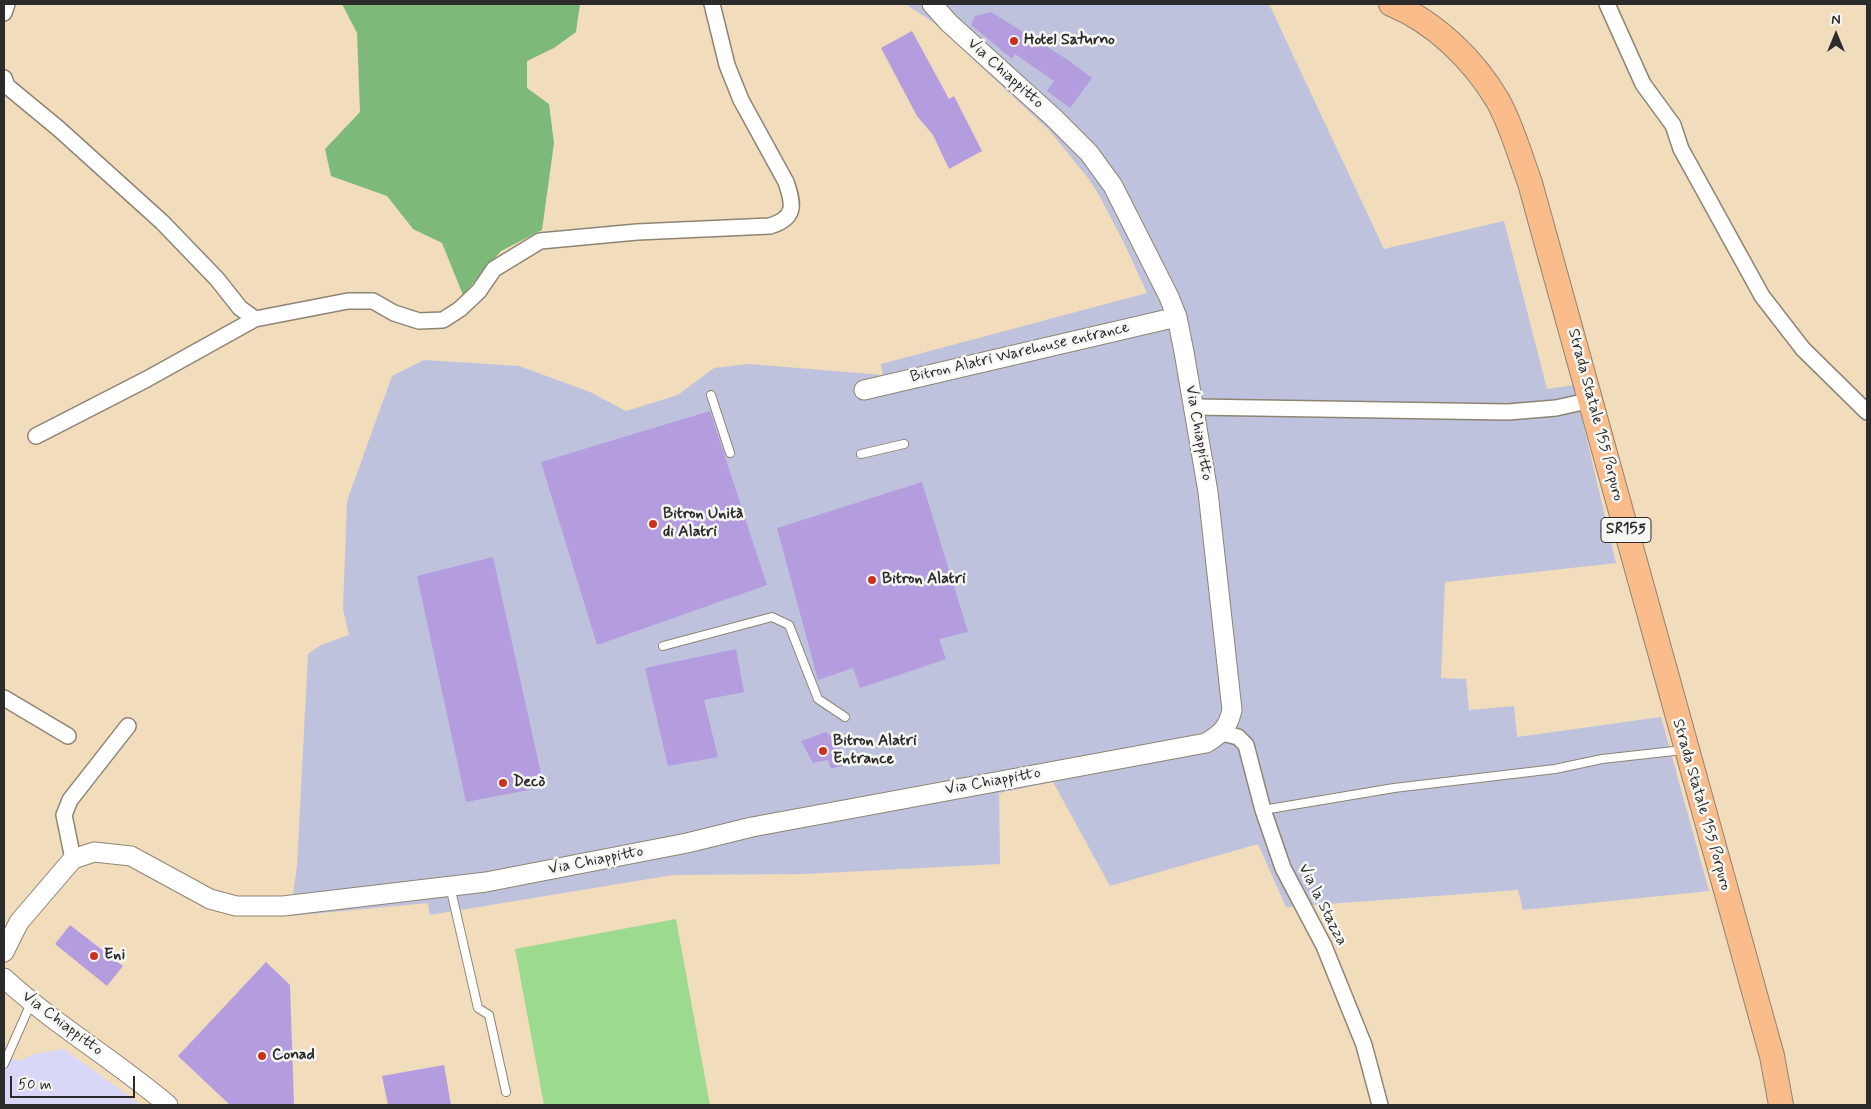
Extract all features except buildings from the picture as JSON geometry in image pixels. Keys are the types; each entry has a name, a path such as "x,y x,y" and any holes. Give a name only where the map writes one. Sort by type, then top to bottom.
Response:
{"main road":[{"name":"Strada Statale 155 Porpuro","path":"1391,4 1407,10 1439,32 1472,66 1498,101 1530,184 1592,400 1685,750 1772,1056 1781,1105"}],"street":[{"path":"4,13 7,4"},
{"path":"36,436 147,379 255,319 348,301 373,301 394,313 419,321 443,320 460,309 479,291 494,269 540,241 637,232 770,226 779,223 789,216 792,208 791,197 786,182 741,100 727,66 712,4"},
{"name":"Via Chiappitto","path":"73,859 94,852 131,856 210,898 236,906 283,906 496,880 687,843 752,827 1206,743 1222,733 1229,723 1232,710 1208,492 1195,407 1177,317 1144,244 1113,186 1089,153 1054,118 949,23 932,4"},
{"path":"1607,4 1643,84 1673,125 1681,150 1762,296 1804,349 1867,412"},
{"path":"4,78 7,86 59,129 162,222 217,278 240,308 255,319"},
{"name":"Bitron Alatri Warehouse entrance","path":"864,390 1177,317"},
{"path":"1195,407 1508,412 1556,408 1592,400"},
{"path":"4,698 68,736"},
{"path":"4,952 19,922 73,859 64,815 70,800 128,726"},
{"name":"Via la Stazza","path":"1222,733 1238,737 1246,745 1263,810 1283,868 1324,946 1364,1045 1380,1105"},
{"name":"Via Chiappitto","path":"4,978 31,1003 147,1087 168,1105"}],"lane":[{"path":"711,395 730,453"},
{"path":"861,454 904,444"},
{"path":"663,646 772,617 789,626 818,699 845,717"},
{"path":"1263,810 1394,788 1555,768 1602,758 1685,750"},
{"path":"450,886 478,1008 489,1014 506,1092"},
{"path":"4,1064 31,1003"}],"shaded area":[{"path":"905,4 1269,4 1384,249 1504,221 1547,389 1574,385 1616,563 1445,582 1441,678 1466,679 1469,710 1514,706 1517,737 1661,717 1709,891 1523,910 1518,890 1286,907 1258,844 1110,886 1053,782 999,793 1000,864 805,874 673,875 430,915 428,903 290,916 297,866 308,654 321,645 349,635 343,609 347,501 392,376 424,360 519,366 590,392 626,411 678,395 714,368 749,364 883,375 881,364 1147,293 1099,195 1088,178 1049,130 933,22"},
{"path":"64,1049 141,1105 4,1105 4,1055 19,1061 34,1054"}],"green space":[{"path":"342,4 580,4 576,32 554,48 527,61 527,88 549,104 554,143 542,230 501,251 463,295 442,243 413,229 387,196 331,176 325,149 360,112 357,33"},
{"path":"676,919 710,1105 544,1105 515,949"}],"place":[{"name":"Hotel Saturno","path":"1014,41"},
{"name":"Bitron Unità di Alatri","path":"653,524"},
{"name":"Bitron Alatri","path":"872,580"},
{"name":"Bitron Alatri Entrance","path":"823,751"},
{"name":"Decò","path":"503,783"},
{"name":"Eni","path":"94,956"},
{"name":"Conad","path":"262,1056"}]}
